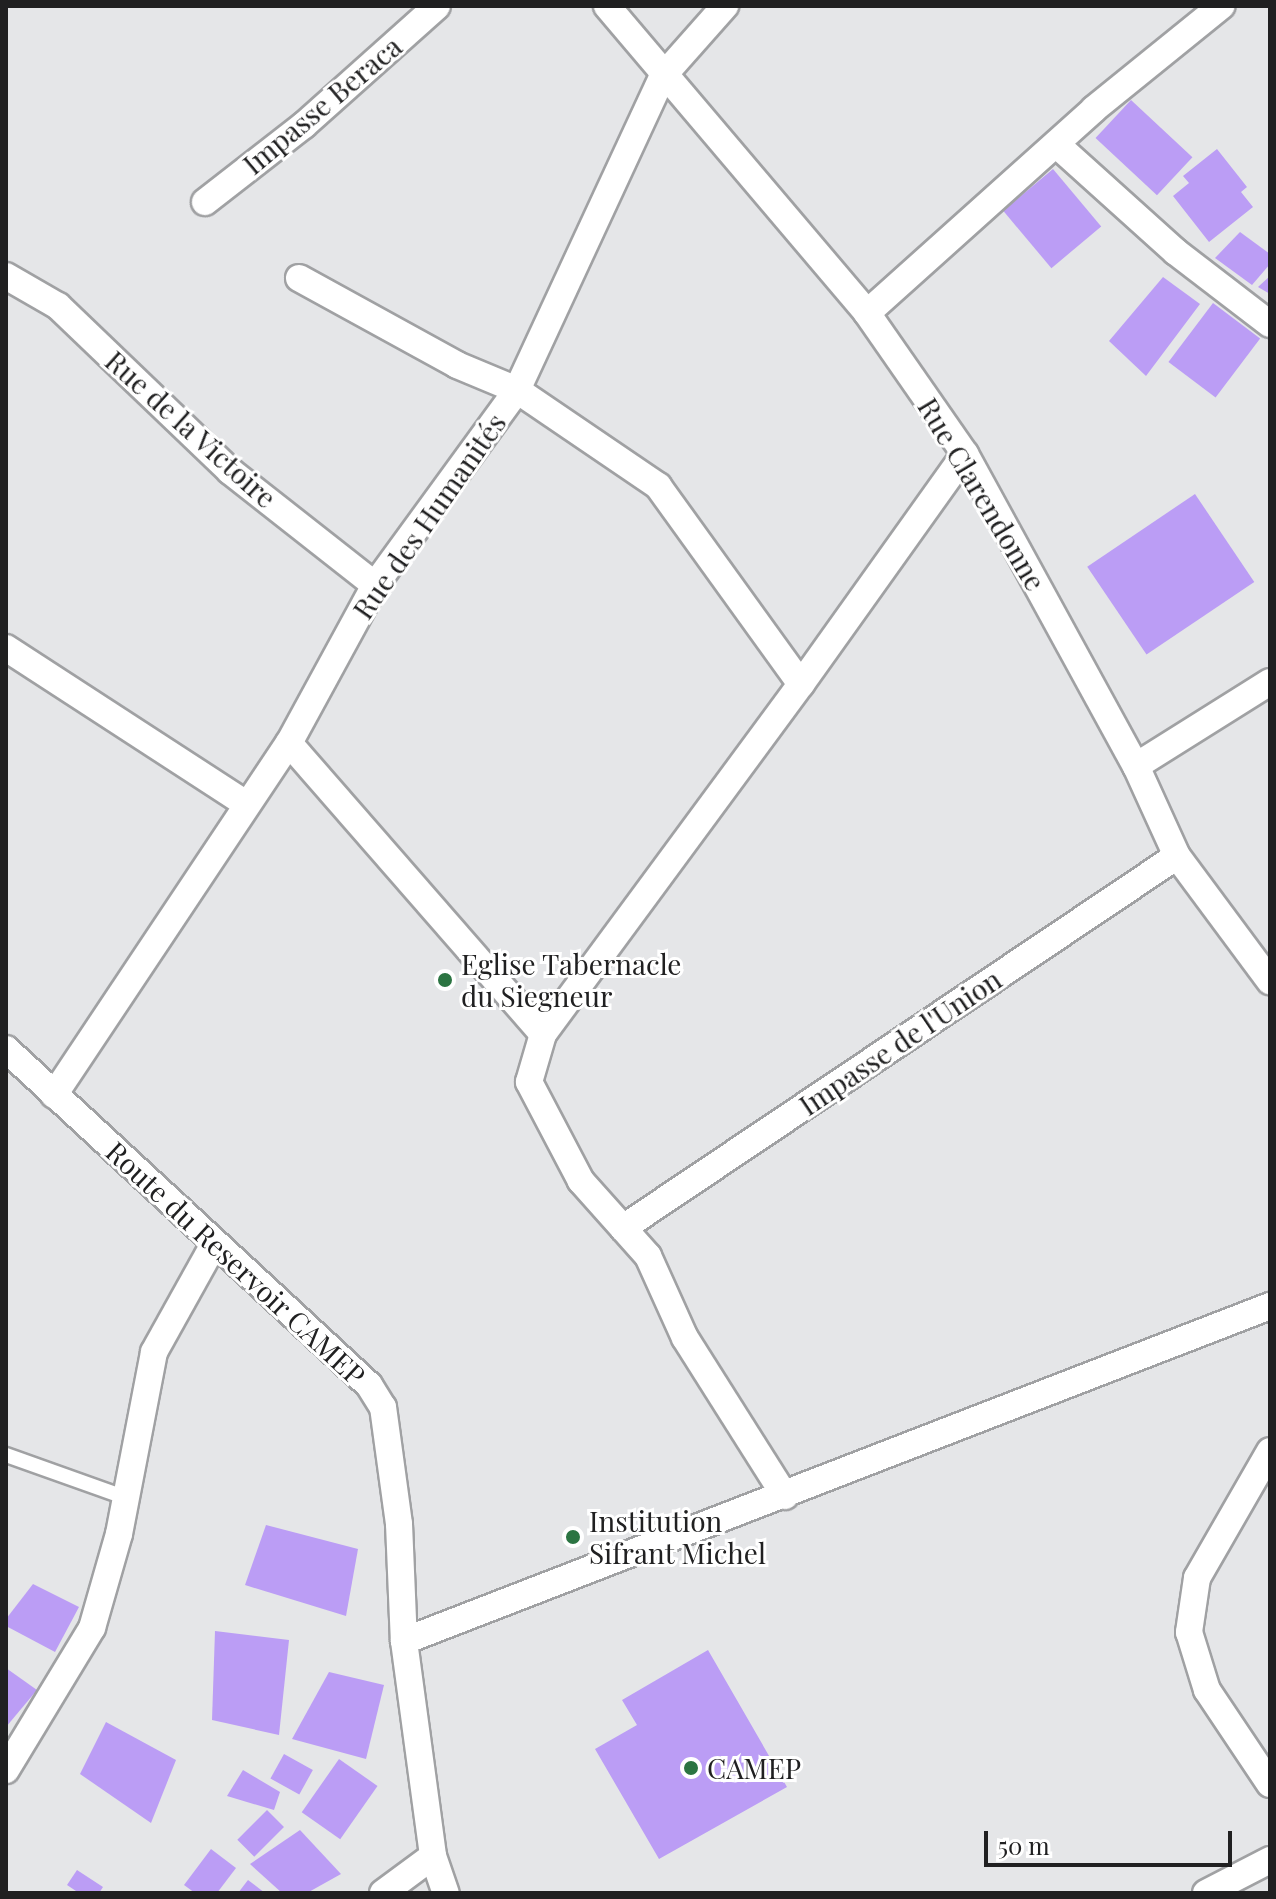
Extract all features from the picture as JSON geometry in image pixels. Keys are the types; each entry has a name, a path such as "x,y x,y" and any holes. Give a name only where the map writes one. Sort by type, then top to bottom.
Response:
{"street":[{"name":"Impasse Beraca","path":"205,202 304,125 437,6"},
{"name":"Rue Clarendonne","path":"607,6 663,76 867,313 965,454 1136,766 1177,856 1270,981"},
{"name":"Rue des Humanités","path":"54,1095 289,743 375,585 517,390 663,76 725,6"},
{"path":"867,313 1056,144 1221,6"},
{"path":"1056,144 1176,252 1270,324"},
{"name":"Rue de la Victoire","path":"6,276 58,306 230,471 375,585"},
{"path":"299,278 416,344 517,390 658,486 801,684"},
{"path":"785,1496 685,1338 648,1256 581,1181 529,1082 543,1034 801,684 965,454"},
{"path":"6,648 246,804"},
{"path":"1136,766 1270,682"},
{"path":"289,743 543,1034"},
{"name":"Impasse de l'Union","path":"623,1228 1177,856"},
{"name":"Route du Reservoir CAMEP","path":"6,1049 369,1385 383,1407 399,1524 404,1641 433,1856 446,1893"},
{"path":"6,1770 92,1628 119,1534 154,1352 214,1244"},
{"path":"404,1641 1270,1306"},
{"path":"1270,1451 1197,1578 1189,1632 1207,1690 1270,1784"},
{"path":"383,1893 433,1856"},
{"path":"1206,1893 1270,1860"}],"lane":[{"path":"6,1455 124,1497"}],"building":[{"path":"1131,100 1192,157 1157,195 1096,138"},
{"path":"1217,149 1247,187 1241,192 1253,207 1209,242 1173,196 1189,183 1183,176"},
{"path":"1053,169 1101,226 1051,268 1003,211"},
{"path":"1240,232 1270,254 1270,264 1252,285 1215,258"},
{"path":"1270,276 1270,294 1258,287"},
{"path":"1163,277 1200,304 1146,376 1109,341"},
{"path":"1213,303 1260,339 1216,398 1168,362"},
{"path":"1195,494 1254,582 1146,655 1087,567"},
{"path":"266,1525 358,1549 346,1616 245,1585"},
{"path":"33,1584 79,1607 55,1652 6,1626 6,1619"},
{"path":"215,1631 289,1640 279,1735 212,1720"},
{"name":"CAMEP","path":"708,1650 787,1787 659,1859 595,1749 637,1725 622,1700"},
{"path":"6,1668 37,1690 6,1727"},
{"path":"329,1672 384,1685 366,1759 292,1739"},
{"path":"106,1722 176,1760 151,1823 80,1774"},
{"path":"284,1754 313,1770 299,1794 270,1778"},
{"path":"339,1759 378,1786 340,1839 302,1812"},
{"path":"243,1770 280,1792 274,1810 227,1796"},
{"path":"267,1810 284,1827 254,1857 237,1840"},
{"path":"300,1830 341,1874 307,1893 282,1893 250,1864"},
{"path":"211,1849 236,1868 217,1893 195,1893 184,1885"},
{"path":"77,1870 103,1887 99,1893 79,1893 67,1885"},
{"path":"248,1880 265,1893 238,1893"}],"place":[{"name":"Eglise Tabernacle du Siegneur","path":"445,980"},
{"name":"Institution Sifrant Michel","path":"573,1537"},
{"name":"CAMEP","path":"691,1768"}]}
